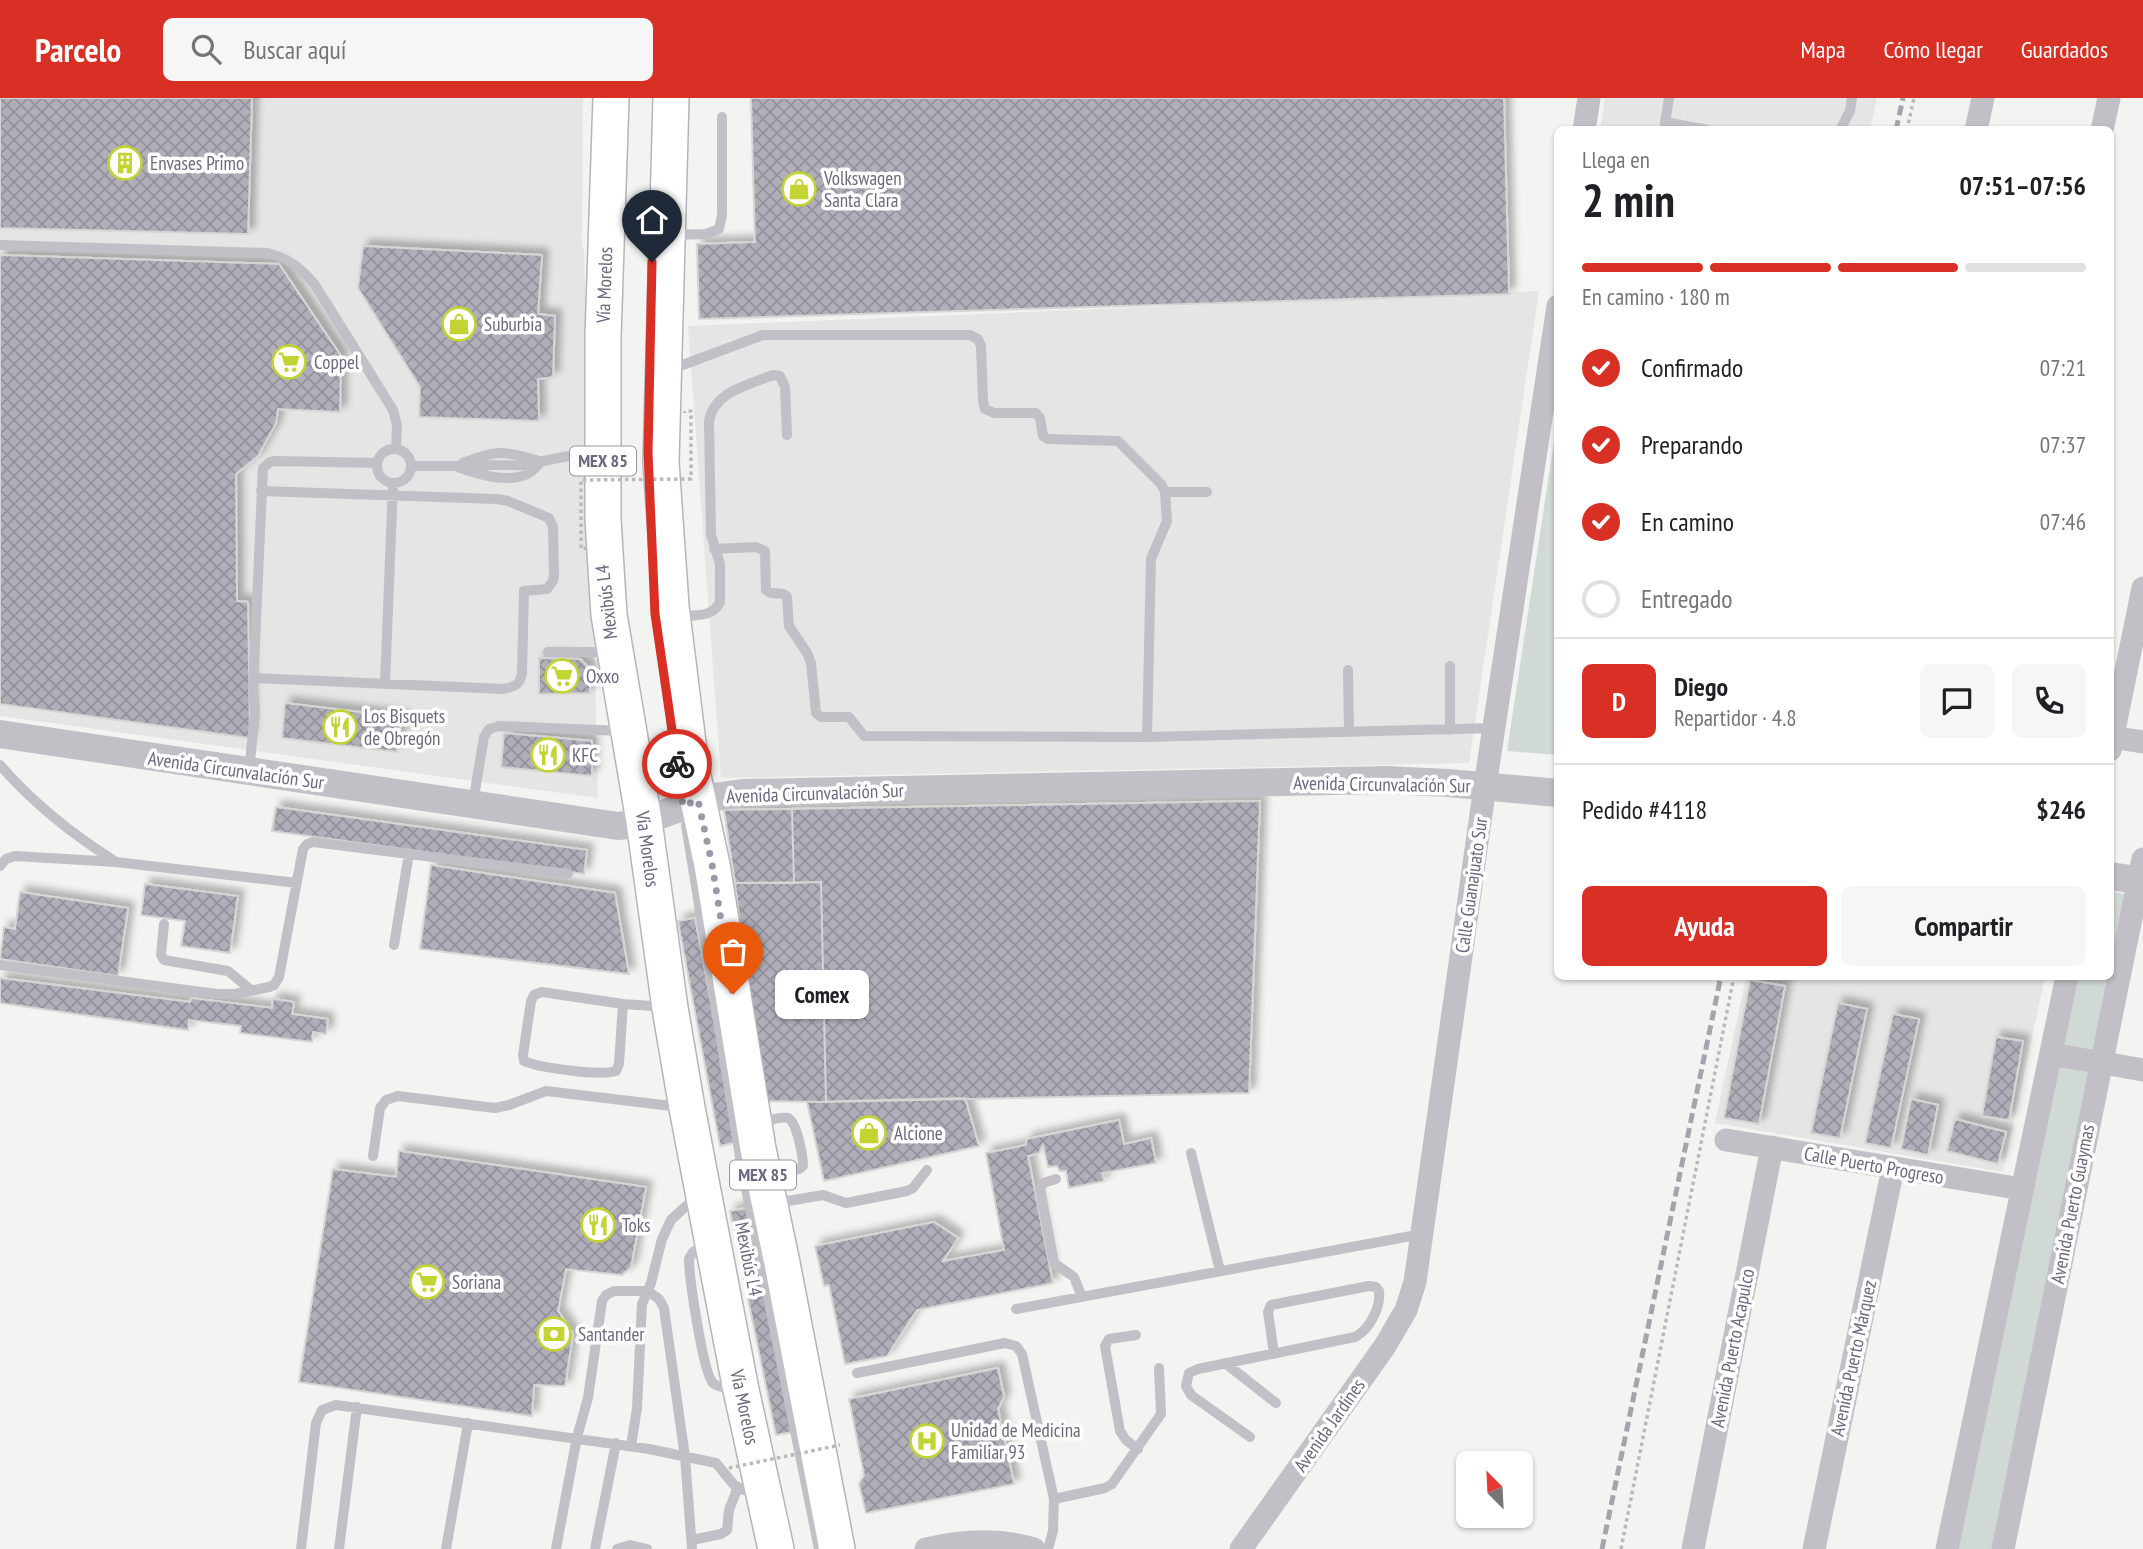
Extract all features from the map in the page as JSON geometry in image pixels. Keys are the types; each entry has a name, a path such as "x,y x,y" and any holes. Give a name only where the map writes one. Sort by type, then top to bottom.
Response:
{"main road":[{"name":"Vía Morelos","path":"611,98 603,337 611,454 606,570 614,652 628,731 669,810 712,864 754,1124 837,1549"},
{"name":"Vía Morelos","path":"673,99 662,463 672,616 691,767 669,810 670,1007 711,1240 741,1390 751,1489 776,1549"}],"street":[{"path":"1585,126 1589,98"},
{"path":"1977,126 1983,98"},
{"path":"2103,126 2109,98"},
{"name":"Calle Guanajuato Sur","path":"1411,1298 1554,332"},
{"path":"2114,727 2143,588"},
{"name":"Avenida Circunvalación Sur","path":"0,734 618,826 720,795 745,793 1374,781 1485,786 1554,793"},
{"path":"2114,741 2143,743"},
{"path":"2114,876 2141,873"},
{"name":"Avenida Puerto Guaymas","path":"2003,1549 2100,1063 2141,873"},
{"path":"1947,1549 2066,980"},
{"path":"2051,1054 2143,1070"},
{"name":"Calle Puerto Progreso","path":"1726,1140 2022,1189"},
{"name":"Avenida Puerto Acapulco","path":"1693,1549 1772,1147"},
{"name":"Avenida Puerto Márquez","path":"1814,1549 1893,1168"},
{"name":"Avenida Jardines","path":"1241,1549 1385,1346 1411,1298"},
{"path":"926,1549 971,1542 1034,1549"}],"lane":[{"path":"1665,126 1669,98"},
{"path":"1842,126 1850,111 1852,98"},
{"path":"668,235 706,234 719,229 722,215 722,117"},
{"path":"0,245 268,253 282,257 305,273 315,285 393,410 397,425 396,449"},
{"path":"664,372 763,335 974,336 981,346 985,409 994,413 1036,413 1040,418 1044,436 1048,439 1118,441 1161,484 1165,492 1167,521 1151,559 1147,737"},
{"path":"672,616 712,612 718,608 720,602 720,564 711,535 709,422 713,407 726,395 773,375 780,376 785,387 788,435"},
{"path":"385,684 393,489 407,478 411,471 409,457 404,451 396,449 384,452 377,463 379,475 393,489"},
{"path":"411,466 523,465 579,454 611,454"},
{"path":"249,772 255,712 253,678 263,468 276,461 377,463"},
{"path":"253,678 503,689 517,685 521,681 522,673 524,591 547,589 554,576 552,527 549,518 502,499 393,489 261,491"},
{"path":"1165,492 1207,492"},
{"path":"714,549 756,547 765,551 766,590 787,597 789,626 810,657 815,710 821,717 849,717 864,736 1147,737 1494,728"},
{"path":"548,652 614,652"},
{"path":"1450,666 1450,730"},
{"path":"1348,670 1349,731"},
{"path":"472,803 484,737 493,727 628,731"},
{"path":"0,765 54,818 116,862"},
{"name":"Mexibús L4","path":"669,810 819,1549"},
{"path":"0,965 216,995 269,987 274,985 279,976 303,849 310,843 568,874"},
{"path":"394,945 409,853"},
{"path":"0,866 6,859 15,856 116,862 297,883"},
{"path":"164,924 161,955 164,960 229,971 251,990"},
{"path":"623,1004 619,1064 616,1071 608,1073 568,1069 524,1061 531,1001 534,995 541,992 623,1004 670,1007"},
{"path":"373,1156 380,1108 386,1100 398,1096 495,1108 546,1091 687,1108"},
{"path":"1191,1153 1220,1271"},
{"path":"767,1191 822,1195 846,1203 907,1191 913,1188 927,1170"},
{"path":"1056,1180 1043,1183 1040,1189 1054,1263 1074,1277 1082,1297"},
{"path":"631,1446 637,1408 641,1308 662,1239 671,1220 686,1206 704,1200"},
{"path":"1016,1309 1422,1234"},
{"path":"1250,1437 1191,1395 1186,1386 1186,1377 1193,1371 1225,1363 1274,1354 1355,1337 1363,1333 1379,1303 1380,1293 1376,1287 1369,1286 1268,1306 1274,1354"},
{"path":"301,1549 318,1416 322,1410 336,1405 357,1407 577,1437 616,1443 649,1449 685,1457 718,1464 731,1482 751,1489 729,1510 727,1530 692,1544 685,1457 664,1308 659,1299 648,1292 614,1291 604,1297 588,1398 577,1437 556,1549"},
{"path":"1363,1333 1385,1346"},
{"path":"1136,1335 1110,1339 1105,1346 1120,1431 1126,1440 1138,1448"},
{"path":"857,1373 1004,1343 1016,1346 1022,1354 1054,1499 1053,1531 1048,1549"},
{"path":"1225,1363 1276,1403"},
{"path":"1054,1499 1109,1487 1161,1414 1159,1368"},
{"path":"339,1549 357,1407"},
{"path":"446,1549 468,1423"},
{"path":"595,1549 616,1443"},
{"path":"617,1549 630,1545 647,1549"}],"path":[{"path":"1908,126 1914,98"},
{"path":"587,548 581,549 581,480 691,479 691,411 685,413"},
{"path":"1621,1549 1733,980"},
{"path":"729,1468 840,1445"}],"shaded area":[{"path":"0,98 583,98 582,247 598,798 0,716"},
{"path":"1605,98 1877,98 1871,126 1601,126"},
{"path":"1539,291 1469,763 721,778 688,326"},
{"path":"1554,442 1554,755 1507,751"},
{"path":"2114,892 2132,896 1998,1549 1954,1549 2073,980 2114,980"},
{"path":"1745,980 2044,980 2003,1172 1715,1123"}],"building":[{"name":"Envases Primo","path":"0,98 252,98 248,234 0,228"},
{"path":"751,98 1504,98 1509,294 699,319 697,244 755,242"},
{"path":"363,246 542,255 538,314 555,316 553,377 538,379 539,421 419,417 420,387 358,288"},
{"path":"0,255 279,264 341,356 340,412 278,409 276,423 258,456 236,474 237,601 248,602 250,738 0,704"},
{"path":"539,658 580,659 590,669 590,693 539,694"},
{"path":"285,703 402,717 397,752 282,738"},
{"path":"504,733 592,741 592,776 501,767"},
{"path":"1260,801 1249,1093 826,1102 821,882 794,883 792,809"},
{"path":"276,807 587,850 584,874 272,831"},
{"path":"792,809 794,883 735,883 724,810"},
{"path":"431,865 615,893 629,974 420,949"},
{"path":"821,882 826,1102 762,1101 735,883"},
{"path":"145,884 238,896 230,953 181,946 185,921 141,915"},
{"path":"20,892 128,908 118,976 0,959 4,927 15,929"},
{"path":"695,918 737,1142 720,1146 678,921"},
{"path":"0,978 190,1002 191,998 272,1008 273,999 294,1002 292,1014 328,1019 326,1034 313,1032 312,1042 240,1033 241,1026 189,1020 188,1030 0,1003"},
{"path":"1750,980 1785,986 1759,1124 1724,1118"},
{"path":"1838,1003 1867,1009 1840,1138 1811,1133"},
{"path":"1893,1014 1919,1019 1891,1148 1865,1143"},
{"path":"1996,1037 2023,1041 2009,1120 1982,1116"},
{"path":"965,1098 979,1146 824,1181 807,1102"},
{"path":"1911,1099 1938,1105 1928,1155 1901,1149"},
{"path":"1955,1119 2006,1132 1998,1164 1947,1151"},
{"path":"1119,1120 1124,1144 1151,1138 1156,1163 1102,1173 1104,1181 1069,1188 1066,1171 1060,1171 1057,1166 1048,1167 1043,1145 1039,1153 1028,1156 1053,1283 917,1310 887,1356 845,1364 829,1285 824,1286 815,1246 934,1222 958,1238 943,1261 1004,1250 986,1153 1026,1145 1027,1139"},
{"path":"399,1151 646,1187 631,1267 622,1275 566,1269 558,1311 573,1334 565,1386 534,1385 532,1416 299,1382 333,1169 396,1177"},
{"path":"747,1208 792,1432 776,1435 730,1211"},
{"path":"998,1368 1004,1397 998,1409 1014,1484 866,1513 859,1484 864,1475 849,1399"}],"railway":[{"path":"1897,126 1903,98"},
{"path":"1602,1549 1720,980"}],"way so far":[{"path":"677,764 683,806 698,800 712,864 733,994"}],"place":[{"name":"Envases Primo","path":"125,163"},
{"name":"Volkswagen Santa Clara","path":"799,189"},
{"name":"Suburbia","path":"459,324"},
{"name":"Coppel","path":"289,362"},
{"name":"Oxxo","path":"562,676"},
{"name":"Los Bisquets de Obregón","path":"340,727"},
{"name":"KFC","path":"548,755"},
{"name":"Comex","path":"733,994"},
{"name":"Alcione","path":"869,1133"},
{"name":"Toks","path":"598,1225"},
{"name":"Soriana","path":"427,1282"},
{"name":"Santander","path":"554,1334"},
{"name":"Unidad de Medicina Familiar 93","path":"927,1441"}],"route":[{"path":"652,262 648,453 655,614 677,764"}]}
